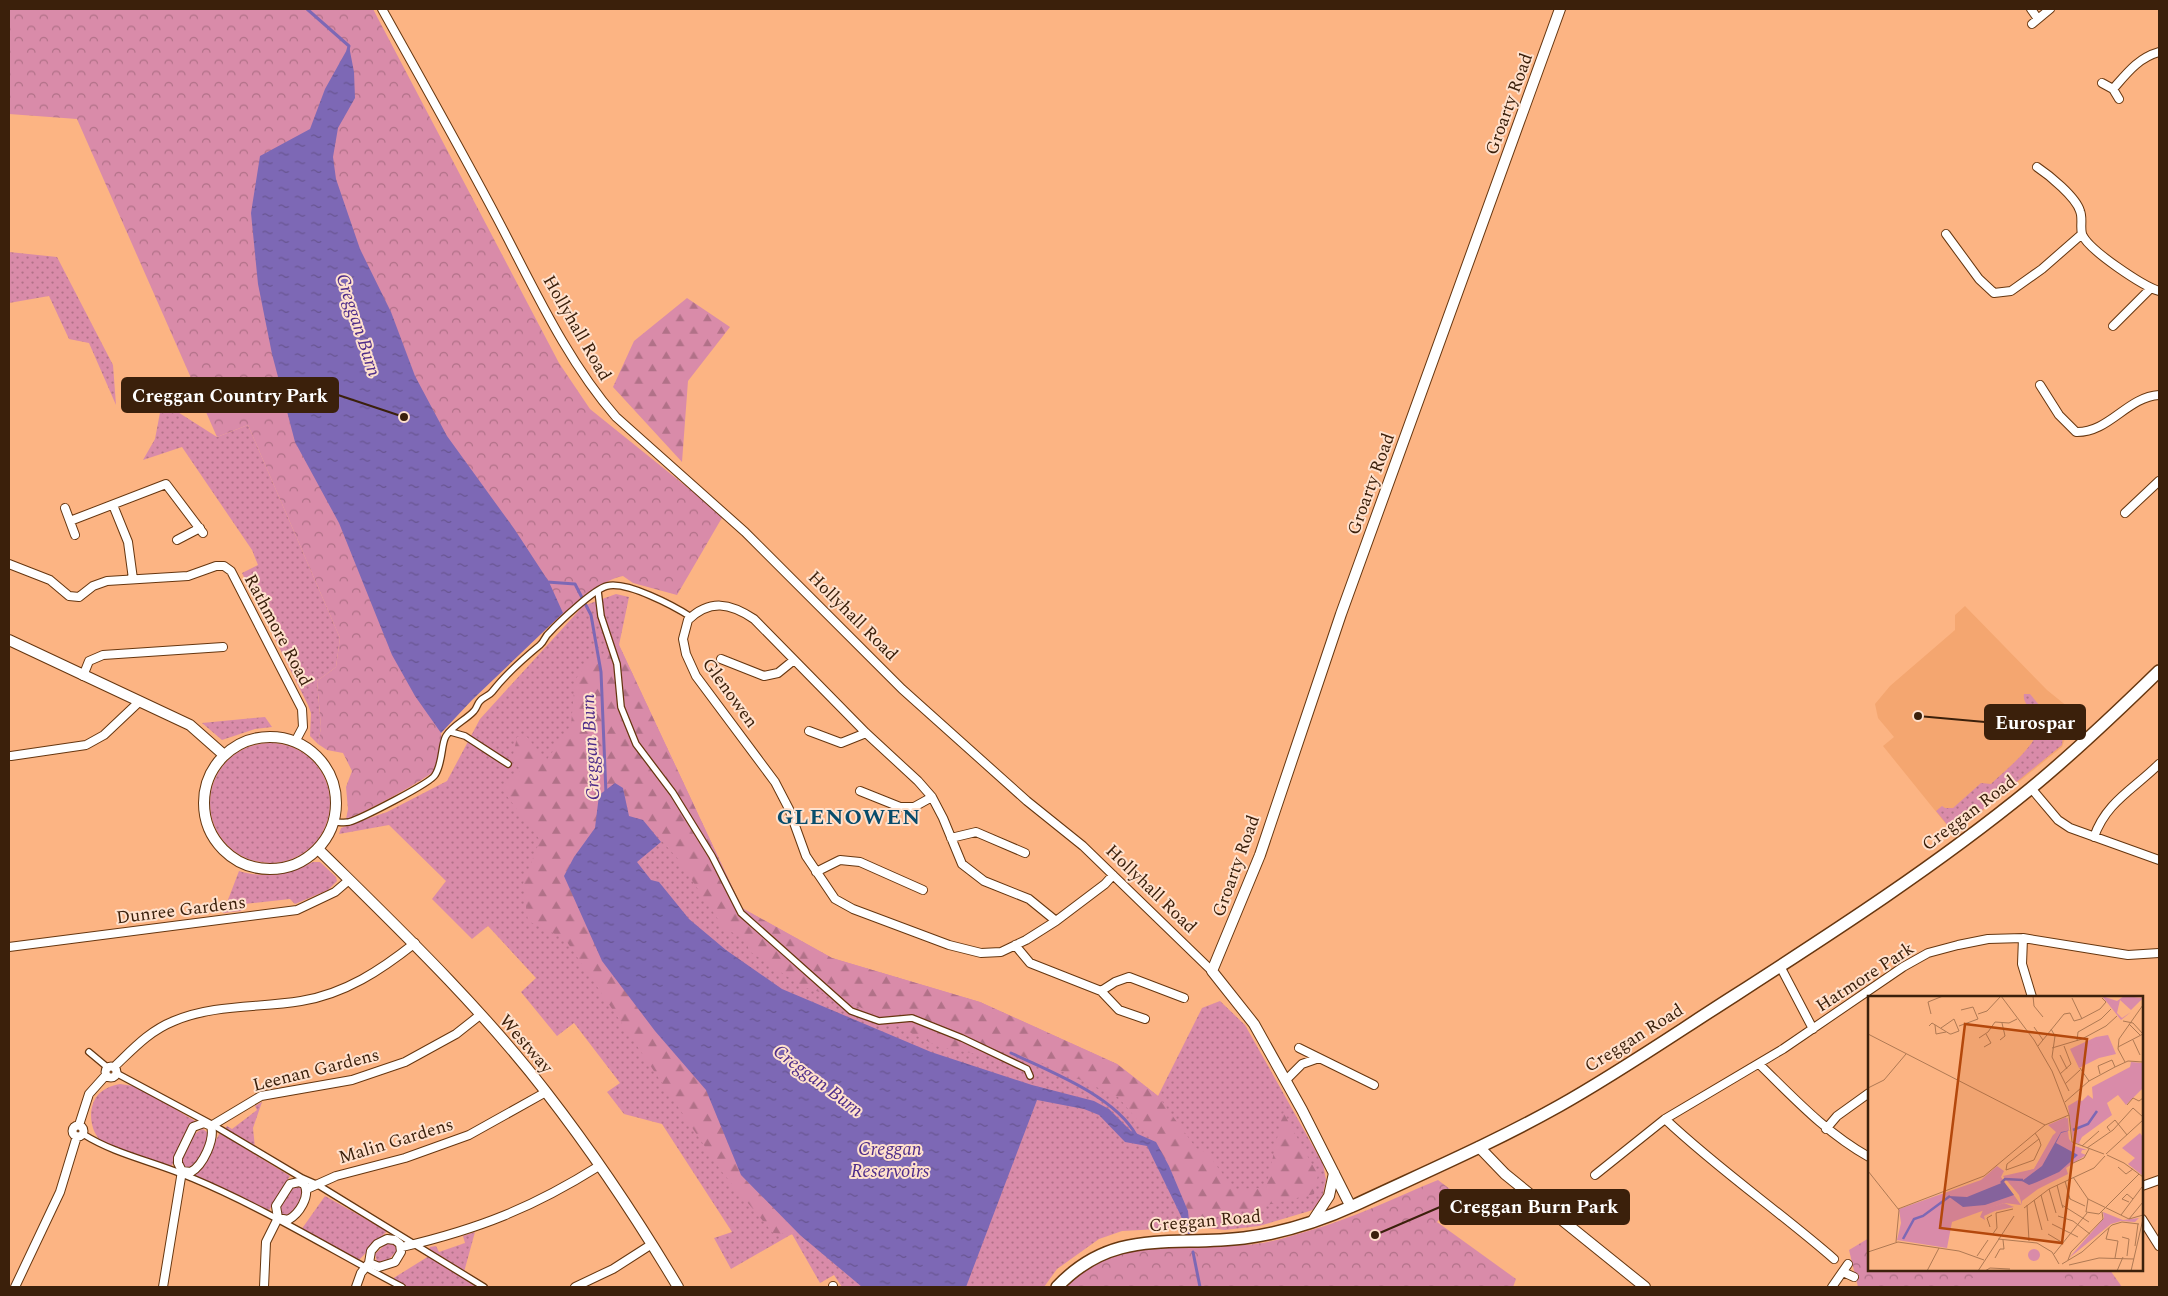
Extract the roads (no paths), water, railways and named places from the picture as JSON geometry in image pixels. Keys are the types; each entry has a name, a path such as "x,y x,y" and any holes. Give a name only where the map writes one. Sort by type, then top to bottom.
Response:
{"main road":[{"name":"Creggan Road","path":"1057,1287 1073,1271 1092,1258 1112,1250 1164,1242 1221,1241 1249,1238 1312,1222 1350,1207 1479,1147 1559,1106 1780,966 1882,898 2031,788 2086,742 2159,671"}],"street":[{"name":"Hollyhall Road","path":"382,9 531,282 573,356 599,397 616,417 745,532 902,689 1113,875 1212,971 1254,1024 1286,1080 1350,1207"},
{"name":"Groarty Road","path":"1212,971 1260,855 1338,623 1560,9"},
{"path":"2031,9 2035,21 2050,9"},
{"path":"2113,89 2132,66 2146,56 2159,52"},
{"path":"2102,83 2113,89 2119,98"},
{"path":"2037,167 2059,185 2080,210 2082,234 2089,244 2151,288 2159,290"},
{"path":"1946,234 1979,280 1994,293 2011,291 2042,270 2082,234"},
{"path":"2113,326 2151,288"},
{"path":"2040,385 2060,415 2076,432 2095,430 2139,401 2159,395"},
{"path":"2125,513 2159,481"},
{"path":"70,520 166,484 202,531 177,540"},
{"path":"113,505 128,542 133,579"},
{"path":"65,508 75,535"},
{"name":"Rathmore Road","path":"9,564 50,580 70,596 79,597 93,586 107,581 188,576 216,566 224,566 231,571 302,709 303,727 295,742"},
{"path":"334,822 348,822 368,814 434,778 442,760 446,736 458,722 476,709 480,701 491,694 497,683 509,675 530,651 541,644 548,633 559,625 567,614 598,591 607,586 615,586 669,603 691,617 714,606 737,608 754,619 932,797 962,864 984,882 1029,899 1056,921"},
{"path":"598,591 601,616 617,664 620,707 636,744 672,793 712,856 741,913 851,1010 879,1021 912,1018 962,1038 1027,1069 1030,1076"},
{"name":"Glenowen","path":"691,617 686,626 683,639 686,654 696,676 775,782 789,809 806,856 835,898 853,909 880,917 949,945 981,953 1001,952 1056,921 1105,884 1113,875"},
{"path":"9,640 190,725 224,755"},
{"path":"83,676 89,661 103,655 223,647"},
{"path":"721,659 764,676 778,673 794,660"},
{"path":"11,756 86,745 104,734 140,700"},
{"path":"809,731 841,743 866,733"},
{"path":"451,732 465,736 508,764"},
{"path":"265,737 295,742 309,750 321,761 330,774 335,790 336,806 334,822 328,836 318,849 305,860 290,867 273,870 241,863 227,854 216,841 208,826 204,812 204,795 208,780 224,755 250,740 265,737"},
{"path":"2094,837 2100,820 2109,808 2159,764"},
{"path":"2031,788 2058,820 2070,828 2159,860"},
{"path":"860,791 900,807 914,807 932,797"},
{"path":"951,838 976,832 1026,852"},
{"name":"Westway","path":"318,849 415,943 546,1092 652,1244 678,1287"},
{"path":"816,872 840,860 860,862 923,890"},
{"name":"Dunree Gardens","path":"9,947 297,910 335,892 349,880"},
{"path":"2023,938 2022,964 2032,996"},
{"name":"Hatmore Park","path":"1595,1175 1665,1119 1759,1064 1903,967 1928,954 1988,939 2023,938 2128,955 2159,953"},
{"path":"402,1287 367,1265 181,1172 101,1146 72,1130 79,1125 89,1094 111,1070 140,1040 173,1021 211,1011 302,1001 324,995 367,978 415,943"},
{"path":"1015,945 1030,963 1101,991 1119,1010 1145,1019"},
{"name":"Hatmore Park","path":"1780,966 1813,1029"},
{"path":"1101,991 1115,982 1128,978 1184,998"},
{"name":"Leenan Gardens","path":"163,1287 181,1172 178,1158 193,1127 204,1123 212,1126 261,1096 352,1080 405,1062 456,1034 480,1015"},
{"path":"1299,1048 1374,1085"},
{"path":"88,1052 111,1070 302,1178 318,1185 412,1245 484,1287"},
{"path":"1286,1080 1302,1064 1319,1058"},
{"path":"1759,1064 1826,1129 1868,1156"},
{"name":"Malin Gardens","path":"264,1287 266,1242 277,1219 276,1206 290,1184 299,1182 304,1184 307,1189 336,1176 442,1146 478,1130 546,1092"},
{"path":"1826,1129 1837,1116 1868,1093"},
{"path":"1665,1119 1681,1136 1736,1182 1800,1229 1834,1259"},
{"path":"181,1172 191,1172 197,1168 212,1138 212,1126"},
{"path":"15,1287 60,1192 80,1135"},
{"path":"1479,1147 1505,1174 1646,1287"},
{"path":"402,1247 434,1241 494,1221 563,1189 599,1166"},
{"path":"1312,1222 1329,1196 1334,1173"},
{"path":"2143,1186 2159,1180"},
{"path":"277,1219 288,1220 294,1217 307,1195 307,1189"},
{"path":"2143,1221 2159,1246"},
{"path":"356,1287 367,1265 371,1251 377,1244 387,1239 395,1240 402,1247"},
{"path":"575,1287 613,1269 652,1244"},
{"path":"367,1265 378,1268 386,1266 399,1256 402,1247"},
{"path":"1832,1287 1848,1264"},
{"path":"1843,1272 1854,1277"}],"water":[{"path":"349,46 354,72 355,98 338,128 333,157 336,179 360,249 391,312 415,376 447,436 515,530 549,582 563,613 472,700 441,733 415,696 392,655 339,523 295,442 272,354 258,284 251,213 260,156 310,129 325,89"},
{"name":"Creggan Reservoirs","path":"615,783 623,788 629,816 643,820 661,842 637,862 651,880 659,882 689,919 726,950 782,989 931,1052 1032,1085 1094,1101 1109,1109 1131,1131 1156,1142 1169,1166 1188,1211 1191,1242 1180,1214 1147,1146 1125,1142 1099,1115 1084,1109 1037,1100 966,1287 862,1287 800,1235 741,1175 706,1090 655,1031 602,961 564,876 574,857 595,828 599,795"}],"waterway":[{"name":"Creggan Burn","path":"307,9 349,46 348,50"},
{"name":"Creggan Burn","path":"547,582 575,584 591,615 601,672 606,794"},
{"path":"1011,1053 1080,1086 1097,1097 1113,1108 1136,1135"},
{"name":"Creggan Burn","path":"1193,1252 1200,1287"}],"place":[{"name":"Creggan Country Park","path":"404,417"},
{"name":"Eurospar","path":"1918,716"},
{"name":"Creggan Burn Park","path":"1375,1235"}],"district":[{"name":"GLENOWEN","path":"849,817"}]}
